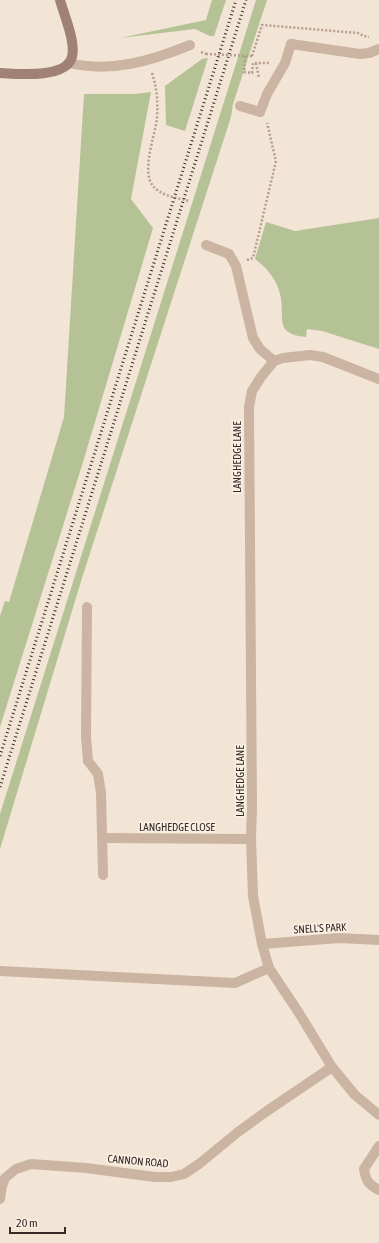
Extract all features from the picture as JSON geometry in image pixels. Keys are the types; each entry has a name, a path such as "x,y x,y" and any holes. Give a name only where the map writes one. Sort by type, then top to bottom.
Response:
{"street":[{"path":"0,73 40,74 55,72 69,63 72,57 72,42 60,0"},
{"path":"240,106 260,112 267,94 285,63 291,44 360,54 370,53 379,49"},
{"path":"69,63 80,66 106,67 149,61 190,45"},
{"path":"206,245 228,254 236,266 253,338 260,349 274,361 295,356 310,355 323,357 379,379"},
{"name":"LANGHEDGE LANE","path":"274,361 252,391 249,407 251,839 253,896 262,944 269,968 332,1067 355,1094 379,1115"},
{"path":"87,607 86,737 88,761 98,774 101,793 104,875"},
{"name":"LANGHEDGE CLOSE","path":"103,838 251,839"},
{"name":"SNELL'S PARK","path":"262,944 339,938 379,940"},
{"path":"0,971 235,983 269,968"},
{"name":"CANNON ROAD","path":"0,1199 5,1178 16,1169 31,1164 86,1168 155,1177 171,1177 184,1174 267,1111 332,1067"},
{"path":"379,1146 364,1169 366,1180 379,1190"}],"path":[{"path":"358,33 368,36"},
{"path":"206,54 252,56"},
{"path":"245,56 244,72 252,73 253,65"},
{"path":"149,61 157,89 157,119 149,160 148,176 153,187 162,193 189,201"},
{"path":"236,266 253,258 276,161 269,130 265,118 260,112"}],"green space":[{"path":"212,0 226,0 214,36 210,36 195,29 120,38 206,20"},
{"path":"256,0 267,0 233,104 231,117 82,578 0,849 0,814"},
{"path":"208,58 185,131 166,125 165,86 202,59"},
{"path":"151,92 131,199 153,228 83,462 0,727 0,616 5,601 9,602 64,417 84,94 135,94"},
{"path":"379,218 379,349 322,331 307,329 306,337 288,332 282,323 280,294 274,279 255,259 266,222 295,231"}],"railway":[{"path":"0,756 236,0"},
{"path":"0,787 246,0"}]}
